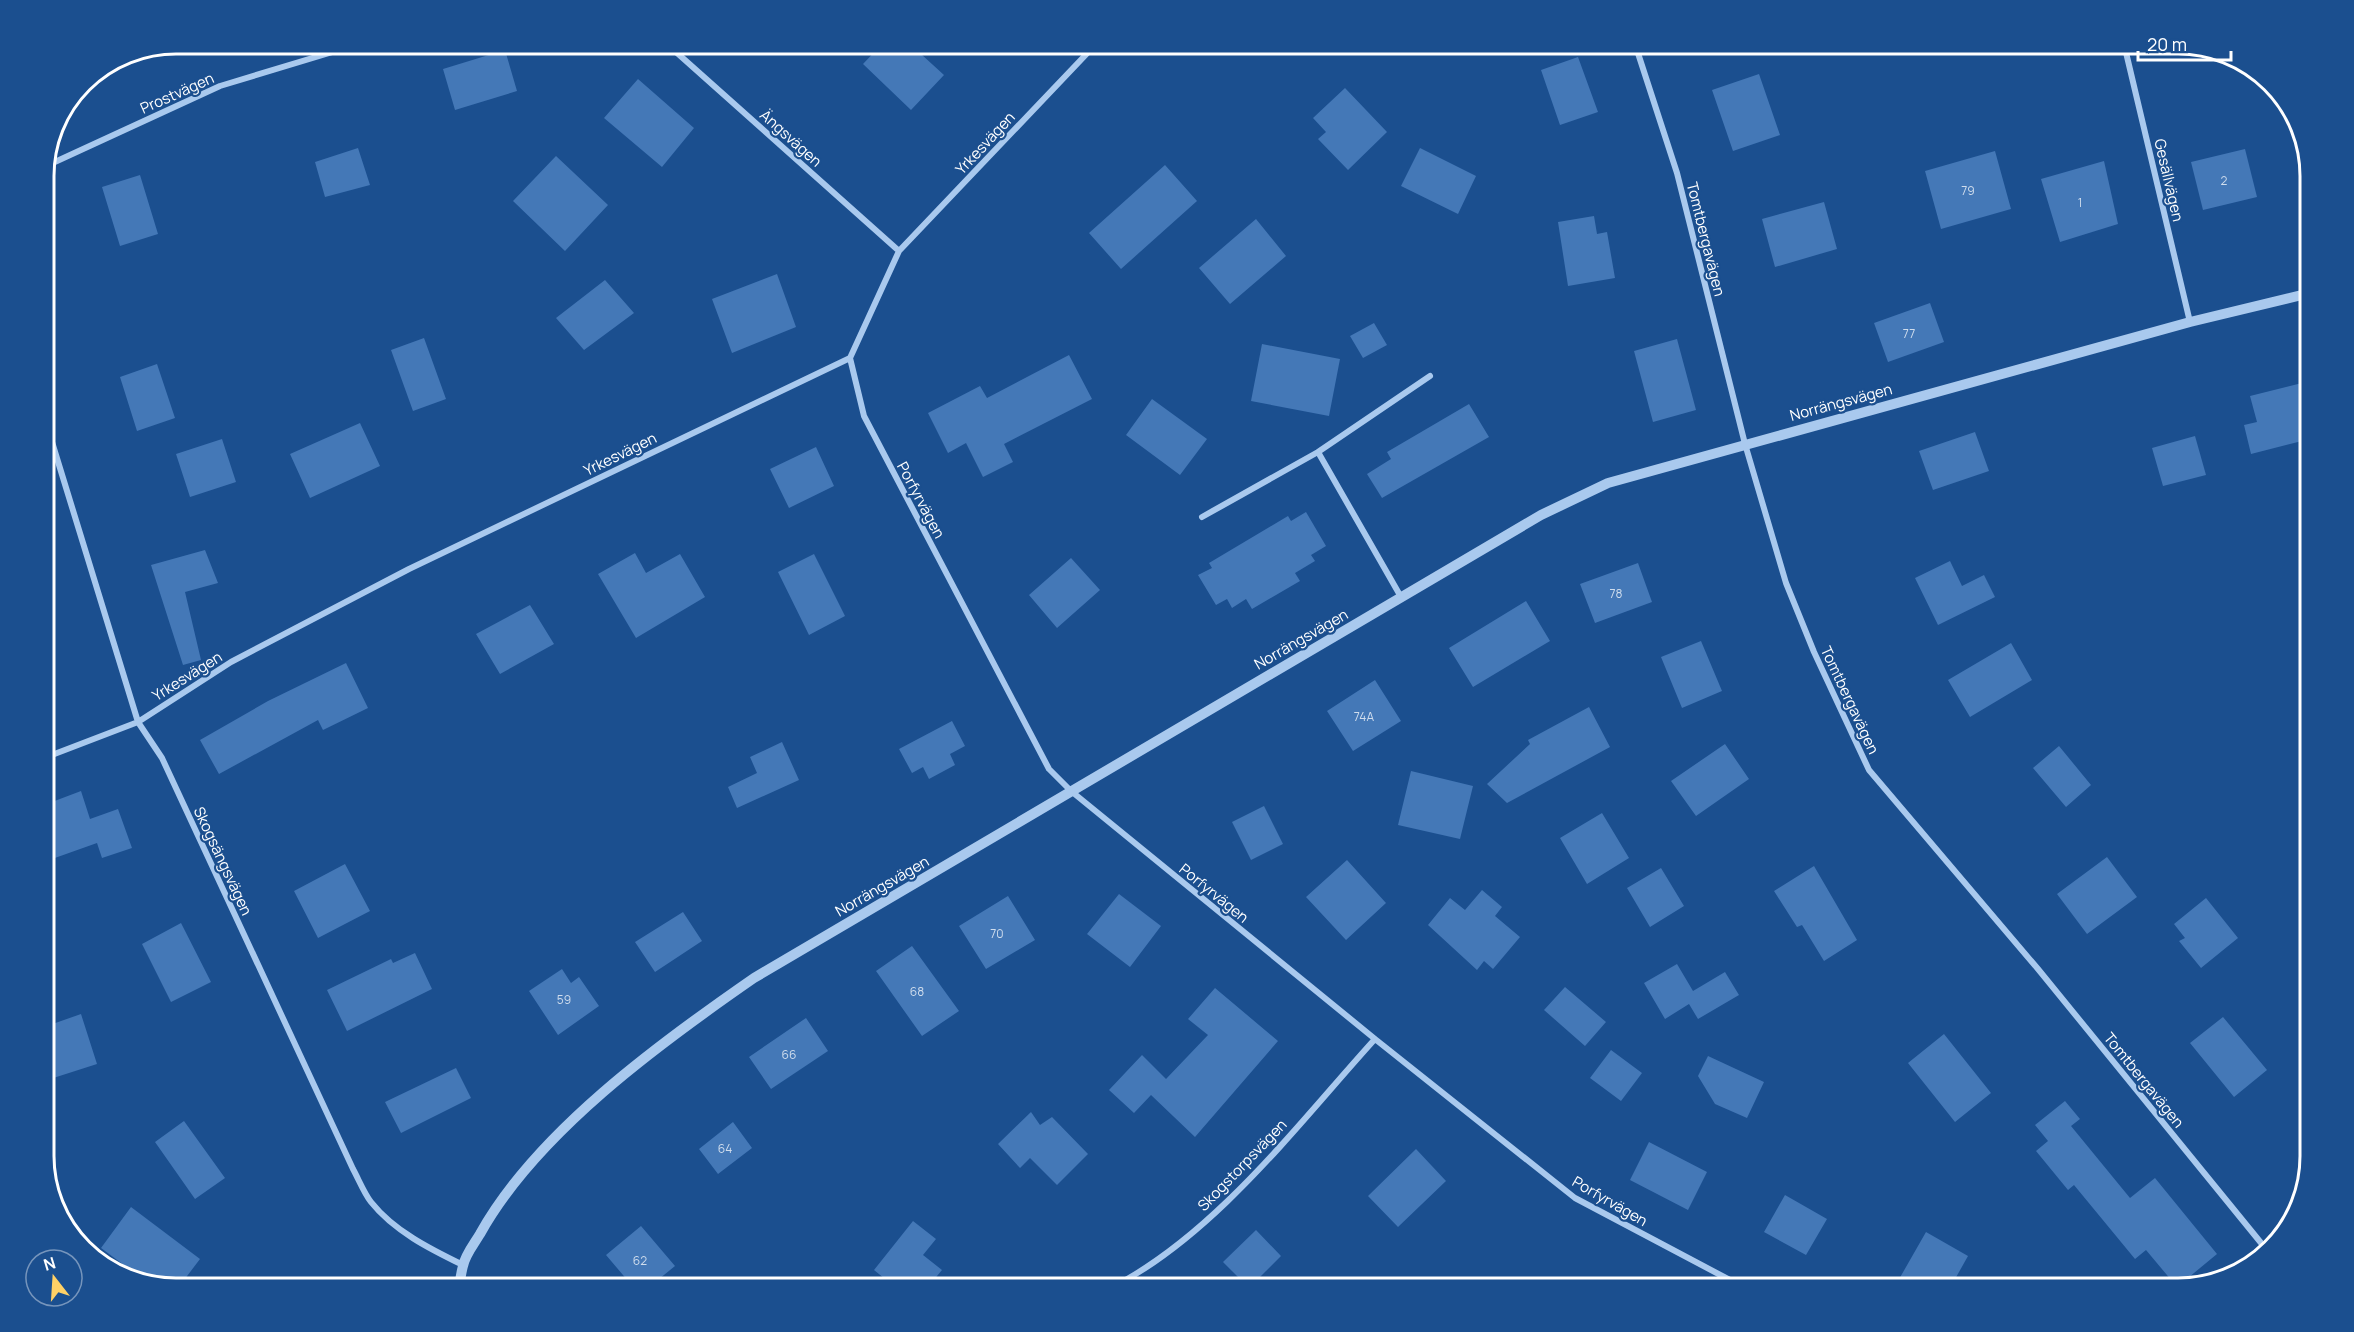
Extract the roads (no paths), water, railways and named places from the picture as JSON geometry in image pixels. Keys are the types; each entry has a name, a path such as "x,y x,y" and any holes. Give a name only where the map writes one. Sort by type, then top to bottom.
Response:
{"street":[{"name":"Prostvägen","path":"55,162 220,86 326,54"},
{"name":"Ängsvägen","path":"678,54 899,251"},
{"name":"Yrkesvägen","path":"54,754 138,722 231,662 409,569 850,358 899,251 1086,54"},
{"name":"Tomtbergavägen","path":"1638,54 1677,173 1745,444 1786,583 1814,652 1869,770 2038,969 2262,1244"},
{"name":"Gesällvägen","path":"2126,54 2190,322"},
{"name":"Norrängsvägen","path":"461,1278 463,1265 492,1211 517,1180 598,1098 643,1059 754,978 1575,497 1608,483 1745,444 2190,322 2300,295"},
{"name":"Porfyrvägen","path":"850,358 864,416 1049,769 1071,791 1375,1039 1575,1198 1726,1278"},
{"path":"1202,518 1318,452 1430,376"},
{"name":"Skogsängsvägen","path":"54,449 138,722 162,758 338,1137 371,1202 392,1222 424,1245 463,1265"},
{"path":"1318,452 1401,597"},
{"name":"Skogstorpsvägen","path":"1128,1278 1153,1264 1228,1201 1375,1039"}]}
